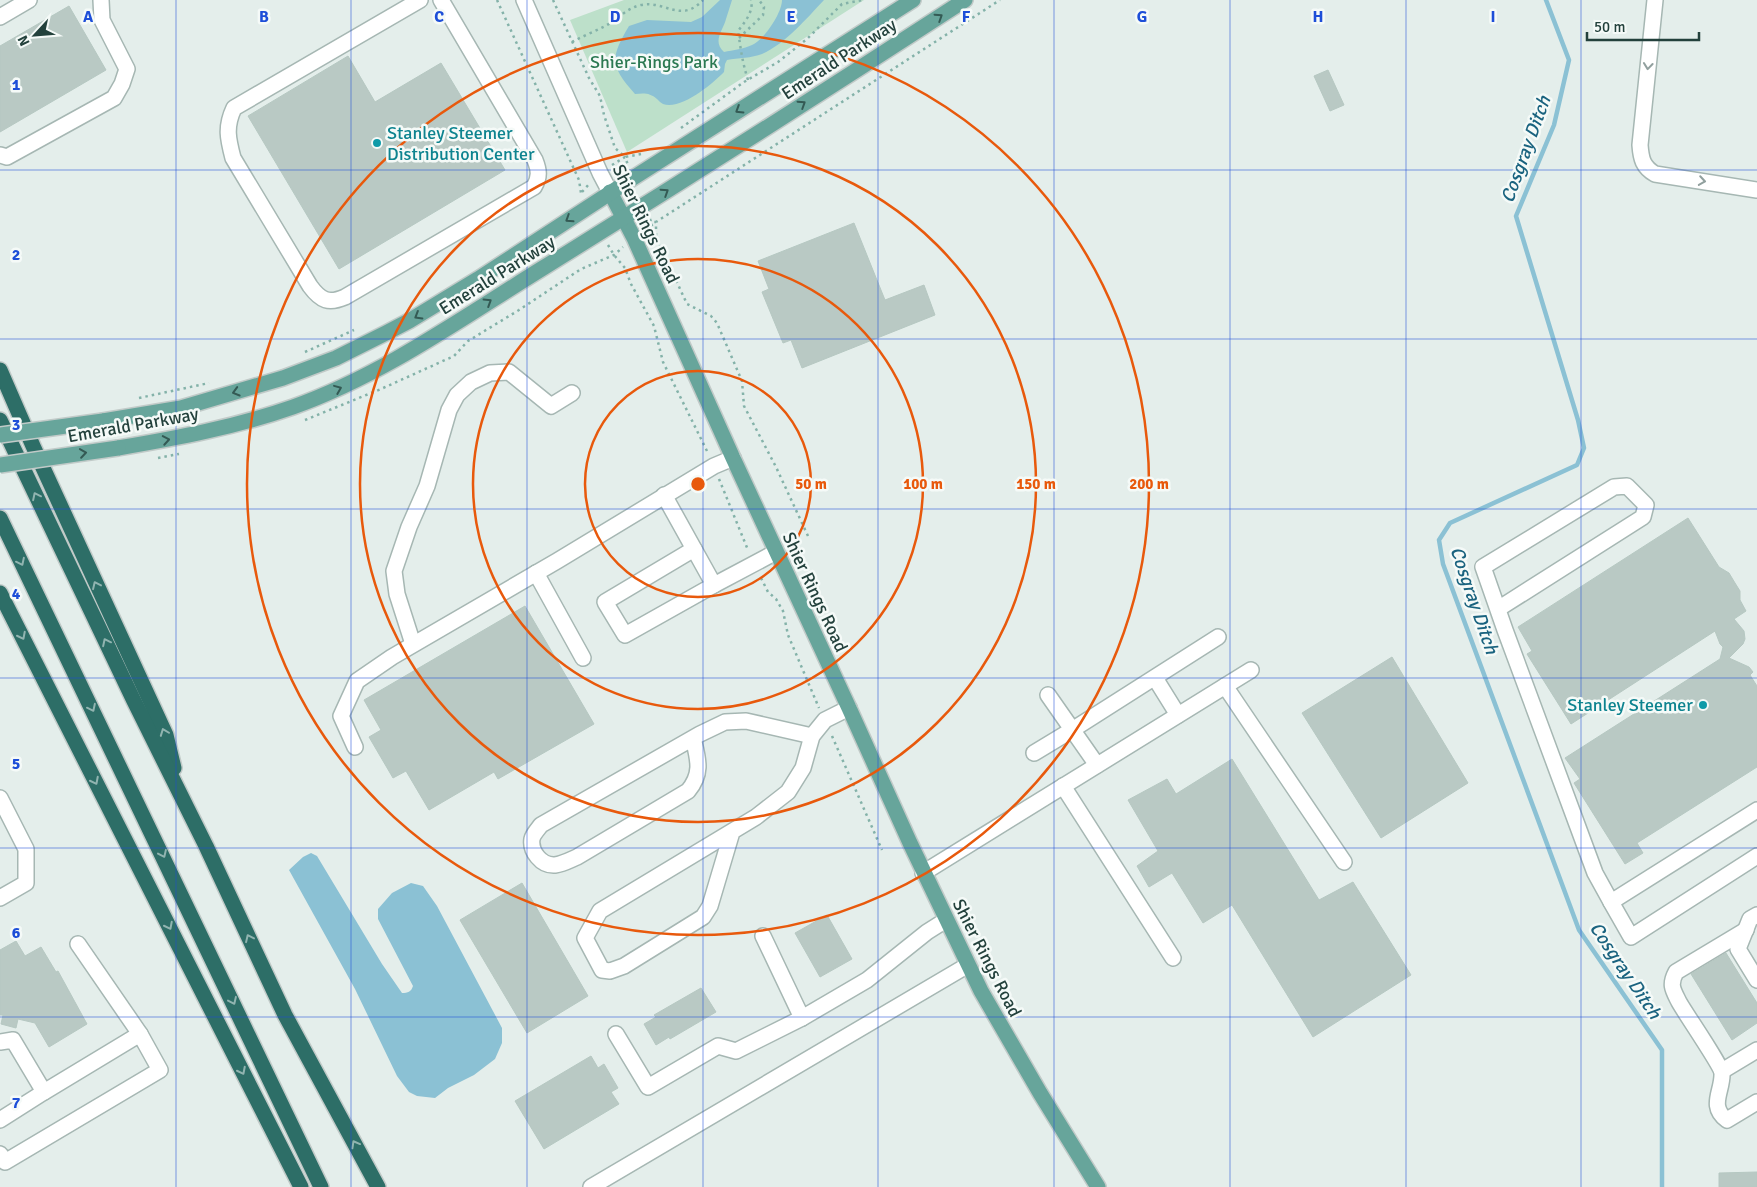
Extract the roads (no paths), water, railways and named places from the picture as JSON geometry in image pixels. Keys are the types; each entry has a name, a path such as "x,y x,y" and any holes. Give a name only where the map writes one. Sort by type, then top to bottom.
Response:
{"highway":[{"path":"0,370 37,455 166,734 181,796"},
{"path":"0,420 284,1015 378,1187"},
{"path":"0,518 321,1187"},
{"path":"0,593 301,1187"}],"main road":[{"name":"Emerald Parkway","path":"0,435 181,408 283,378 336,358 402,325 431,308 913,0"},
{"name":"Emerald Parkway","path":"0,465 193,435 293,407 346,385 403,356 624,218 965,0"},
{"name":"Shier Rings Road","path":"610,192 624,218 923,873 981,992 1098,1187"}],"street":[{"path":"0,17 29,0"},
{"path":"0,155 8,157 114,98 122,84 127,69 102,20 101,0"},
{"path":"420,0 234,108 228,121 229,142 233,158 310,286 316,294 325,300 334,302 346,297 534,187 538,180 539,169 535,160 441,0"},
{"name":"Shier Rings Road","path":"524,0 610,192"},
{"path":"1655,0 1640,157 1646,168 1655,174 1757,190"},
{"path":"413,644 397,594 394,571 427,486 448,410 457,395 471,382 490,373 500,372 509,372 551,406 572,393"},
{"path":"355,747 340,716 356,681 413,644 536,574 664,495 714,466 733,458"},
{"path":"1498,609 1643,517 1646,506 1627,486 1614,487 1483,567 1498,609 1595,873 1631,937 1757,856"},
{"path":"664,495 714,584"},
{"path":"694,549 605,602 625,635 714,584 776,552"},
{"path":"536,574 583,658"},
{"path":"1034,753 1218,637"},
{"path":"923,873 1251,670"},
{"path":"1155,678 1178,715"},
{"path":"1225,686 1344,862"},
{"path":"1048,695 1097,766"},
{"path":"732,832 710,906 703,917 624,966 610,971 602,970 585,938 600,911 756,817 788,792 803,768 812,736 825,720 849,708"},
{"path":"693,738 698,758 698,774 694,784 688,791 577,857 553,866 542,862 536,856 532,847 533,836 541,825 693,738 725,722 746,721 812,736"},
{"path":"1063,786 1173,958"},
{"path":"0,798 26,849 26,883 0,898"},
{"path":"1611,902 1757,810"},
{"path":"1757,915 1750,920 1738,949 1757,980"},
{"path":"616,1034 648,1087 718,1046 736,1051 802,1018 867,980 927,932 946,920"},
{"path":"1746,930 1676,972 1672,980 1674,992 1679,1002 1722,1072 1717,1104 1720,1115 1727,1120 1757,1102"},
{"path":"763,936 802,1018"},
{"path":"0,1154 5,1162 160,1070 140,1034 78,944"},
{"path":"591,1187 968,965"},
{"path":"0,1120 140,1034"},
{"path":"0,1042 13,1040 44,1092"},
{"path":"1722,1072 1757,1050"}],"water":[{"path":"720,0 732,0 719,36 719,44 724,52 749,46 762,38 776,19 782,0 824,0 795,30 771,50 758,55 727,60 724,72 712,83 687,100 671,105 663,104 650,95 635,94 621,76 617,69 616,61 618,46 629,26 647,20 691,22 702,17"},
{"path":"311,853 317,856 382,964 402,993 409,992 413,986 378,919 378,909 392,893 411,883 423,886 437,906 502,1028 502,1043 495,1059 474,1075 448,1088 435,1098 417,1096 409,1092 397,1076 355,989 289,870 303,857"}],"waterway":[{"name":"Cosgray Ditch","path":"1546,0 1569,60 1554,125 1516,216 1578,420 1584,448 1577,465 1450,523 1439,540 1443,564 1579,930 1662,1050 1662,1187"}],"place":[{"name":"Stanley Steemer Distribution Center","path":"377,143"},
{"name":"Stanley Steemer","path":"1703,705"}],"park label":[{"name":"Shier-Rings Park","path":"654,62"}]}
